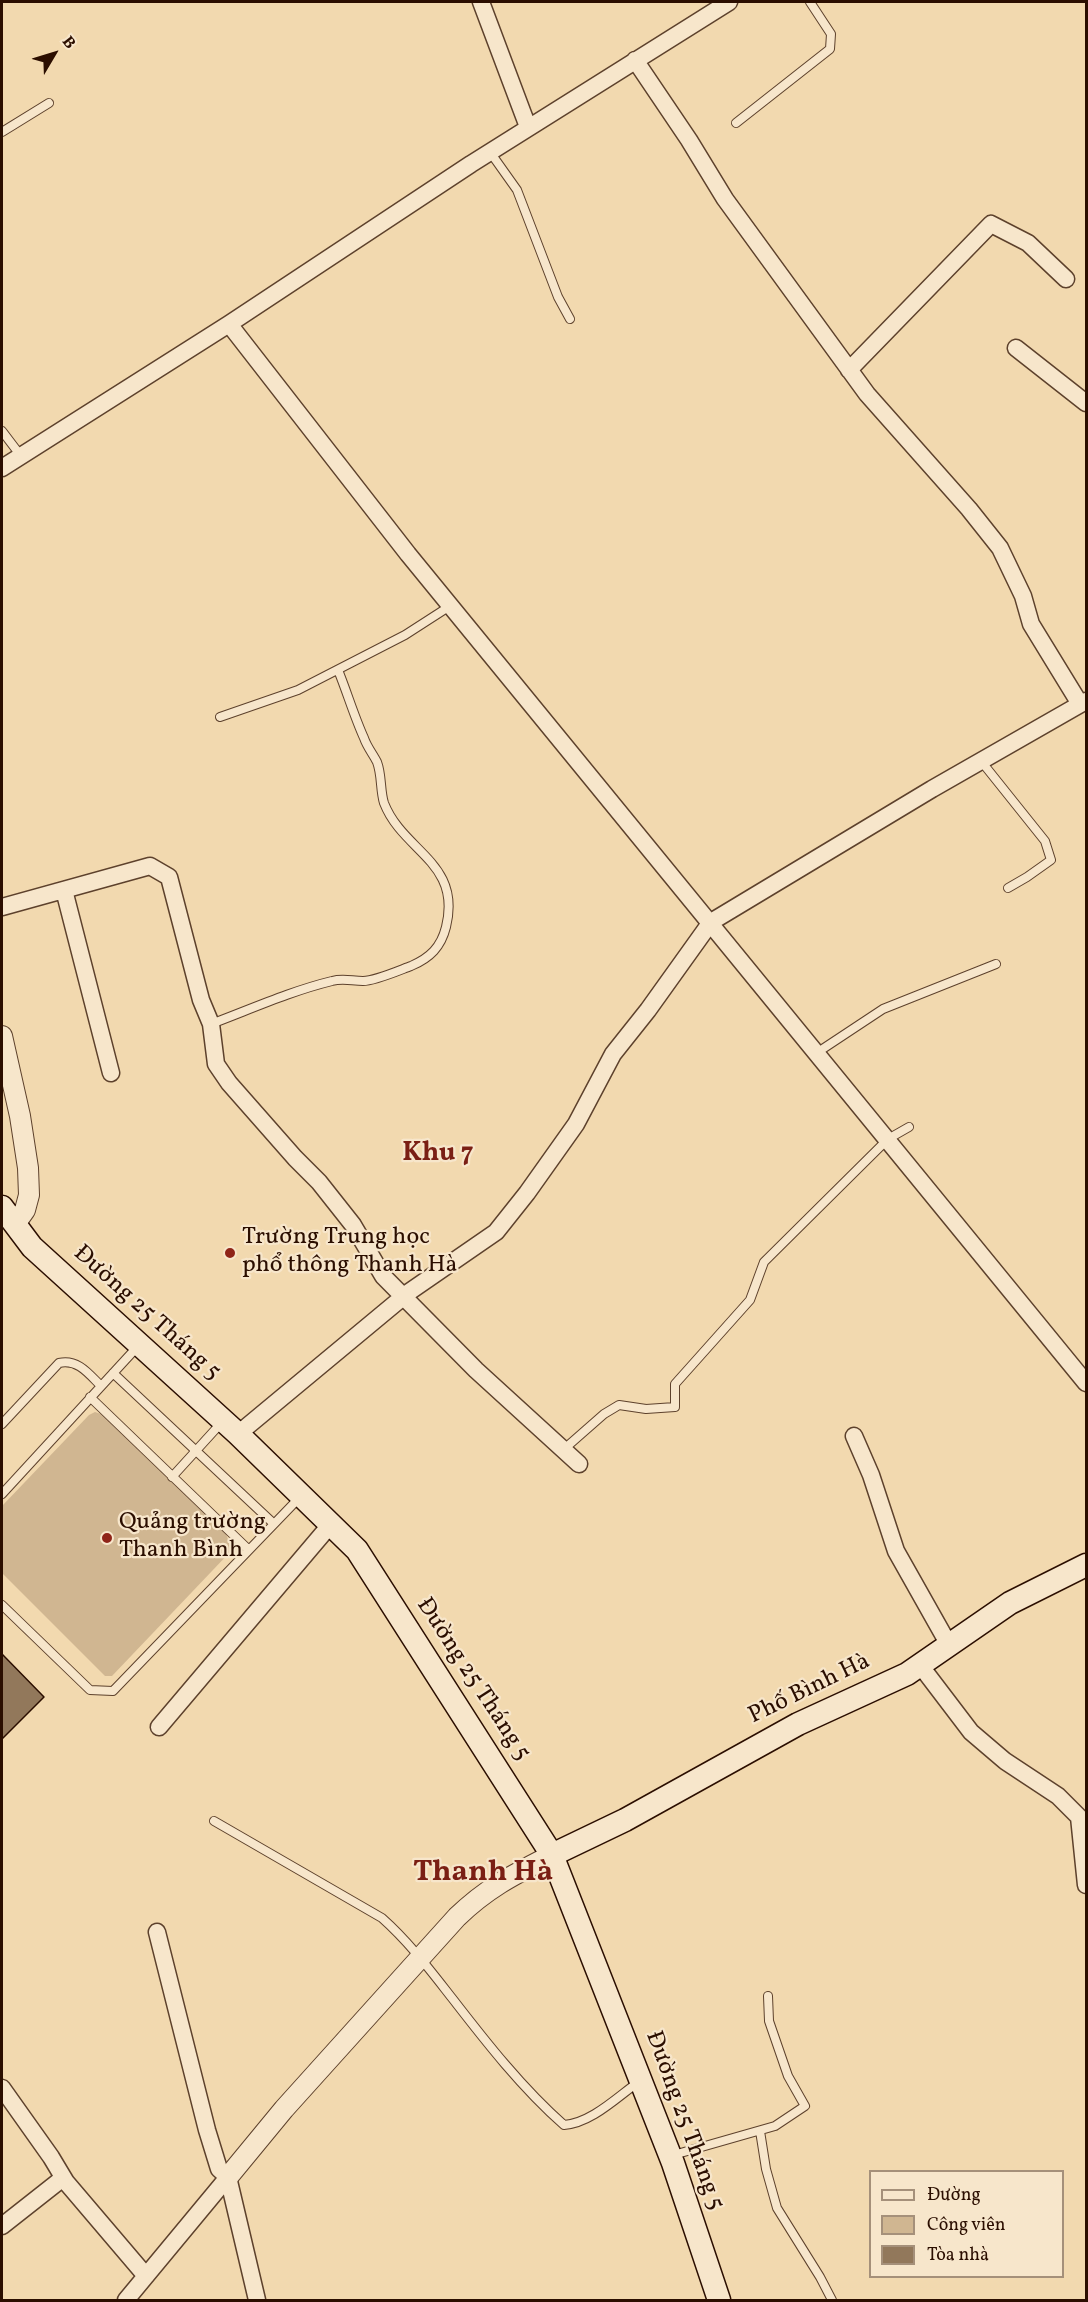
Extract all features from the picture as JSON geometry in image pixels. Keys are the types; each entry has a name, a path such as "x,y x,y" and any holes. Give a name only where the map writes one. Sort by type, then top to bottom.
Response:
{"main road":[{"name":"Đường 25 Tháng 5","path":"8,1216 32,1247 231,1428 357,1550 552,1855 670,2156 719,2301"},
{"name":"Phố Bình Hà","path":"552,1855 625,1820 798,1724 907,1674 1010,1603 1086,1565"}],"street":[{"path":"481,2 528,127"},
{"path":"2,468 229,324 528,127 729,2"},
{"path":"231,1428 403,1297 496,1232 576,1124 613,1054 648,1010 711,922 1083,703 1031,624 1023,596 1000,548 849,370 725,199 689,140 635,60"},
{"path":"849,370 991,224 1028,243 1066,279"},
{"path":"229,324 450,606 651,853 818,1052 1086,1383"},
{"path":"1016,348 1086,403"},
{"path":"2,907 150,866 169,877 201,1000 211,1024 216,1064 229,1083 319,1182 353,1226 383,1276 476,1370 579,1464"},
{"path":"64,890 111,1072"},
{"path":"2,1036 21,1116 29,1195 25,1210 8,1216"},
{"path":"854,1436 871,1474 896,1551 949,1645"},
{"path":"159,1726 331,1524"},
{"path":"920,1665 971,1732 1005,1761 1058,1796 1083,1816 1086,1885"},
{"path":"126,2301 284,2109 420,1957 478,1897 502,1881 552,1855"},
{"path":"157,1932 207,2130 219,2169 228,2177 256,2301"},
{"path":"2,2088 51,2157 63,2178 146,2276"},
{"path":"2,2226 63,2178"}],"lane":[{"path":"736,123 830,49 831,34 810,2"},
{"path":"2,132 49,103"},
{"path":"490,152 517,190 558,297 570,319"},
{"path":"2,431 21,456"},
{"path":"220,717 298,690 405,635 450,606"},
{"path":"211,1024 316,985 342,978 365,981 412,965 431,955 440,946 444,936 449,917 444,880 397,823 384,803 378,764 364,739 338,670"},
{"path":"981,761 1046,841 1051,860 1008,888"},
{"path":"818,1052 882,1009 996,964"},
{"path":"563,1449 603,1414 619,1405 646,1409 675,1407 675,1384 750,1300 764,1262 888,1139 909,1127"},
{"path":"2,1494 139,1344"},
{"path":"2,1424 59,1363 67,1361 81,1366 101,1386"},
{"path":"113,1373 274,1524"},
{"path":"90,1397 249,1550"},
{"path":"172,1477 196,1451 231,1428"},
{"path":"2,1605 90,1690 113,1692 301,1496"},
{"path":"214,1821 382,1918 420,1957 489,2046 549,2112 564,2125 575,2124 586,2119 640,2080"},
{"path":"670,2156 775,2126 805,2106 788,2076 769,2021 768,1996"},
{"path":"760,2131 766,2169 777,2208 820,2277 832,2301"}],"green space":[{"path":"95,1412 101,1414 226,1534 232,1550 112,1676 105,1676 2,1573 2,1506 89,1415"}],"building":[{"path":"2,1654 44,1697 2,1739"}],"place":[{"name":"Trường Trung học phổ thông Thanh Hà","path":"230,1253"},
{"name":"Quảng trường Thanh Bình","path":"107,1538"}],"district":[{"name":"Khu 7","path":"438,1155"},
{"name":"Thanh Hà","path":"483,1874"}]}
